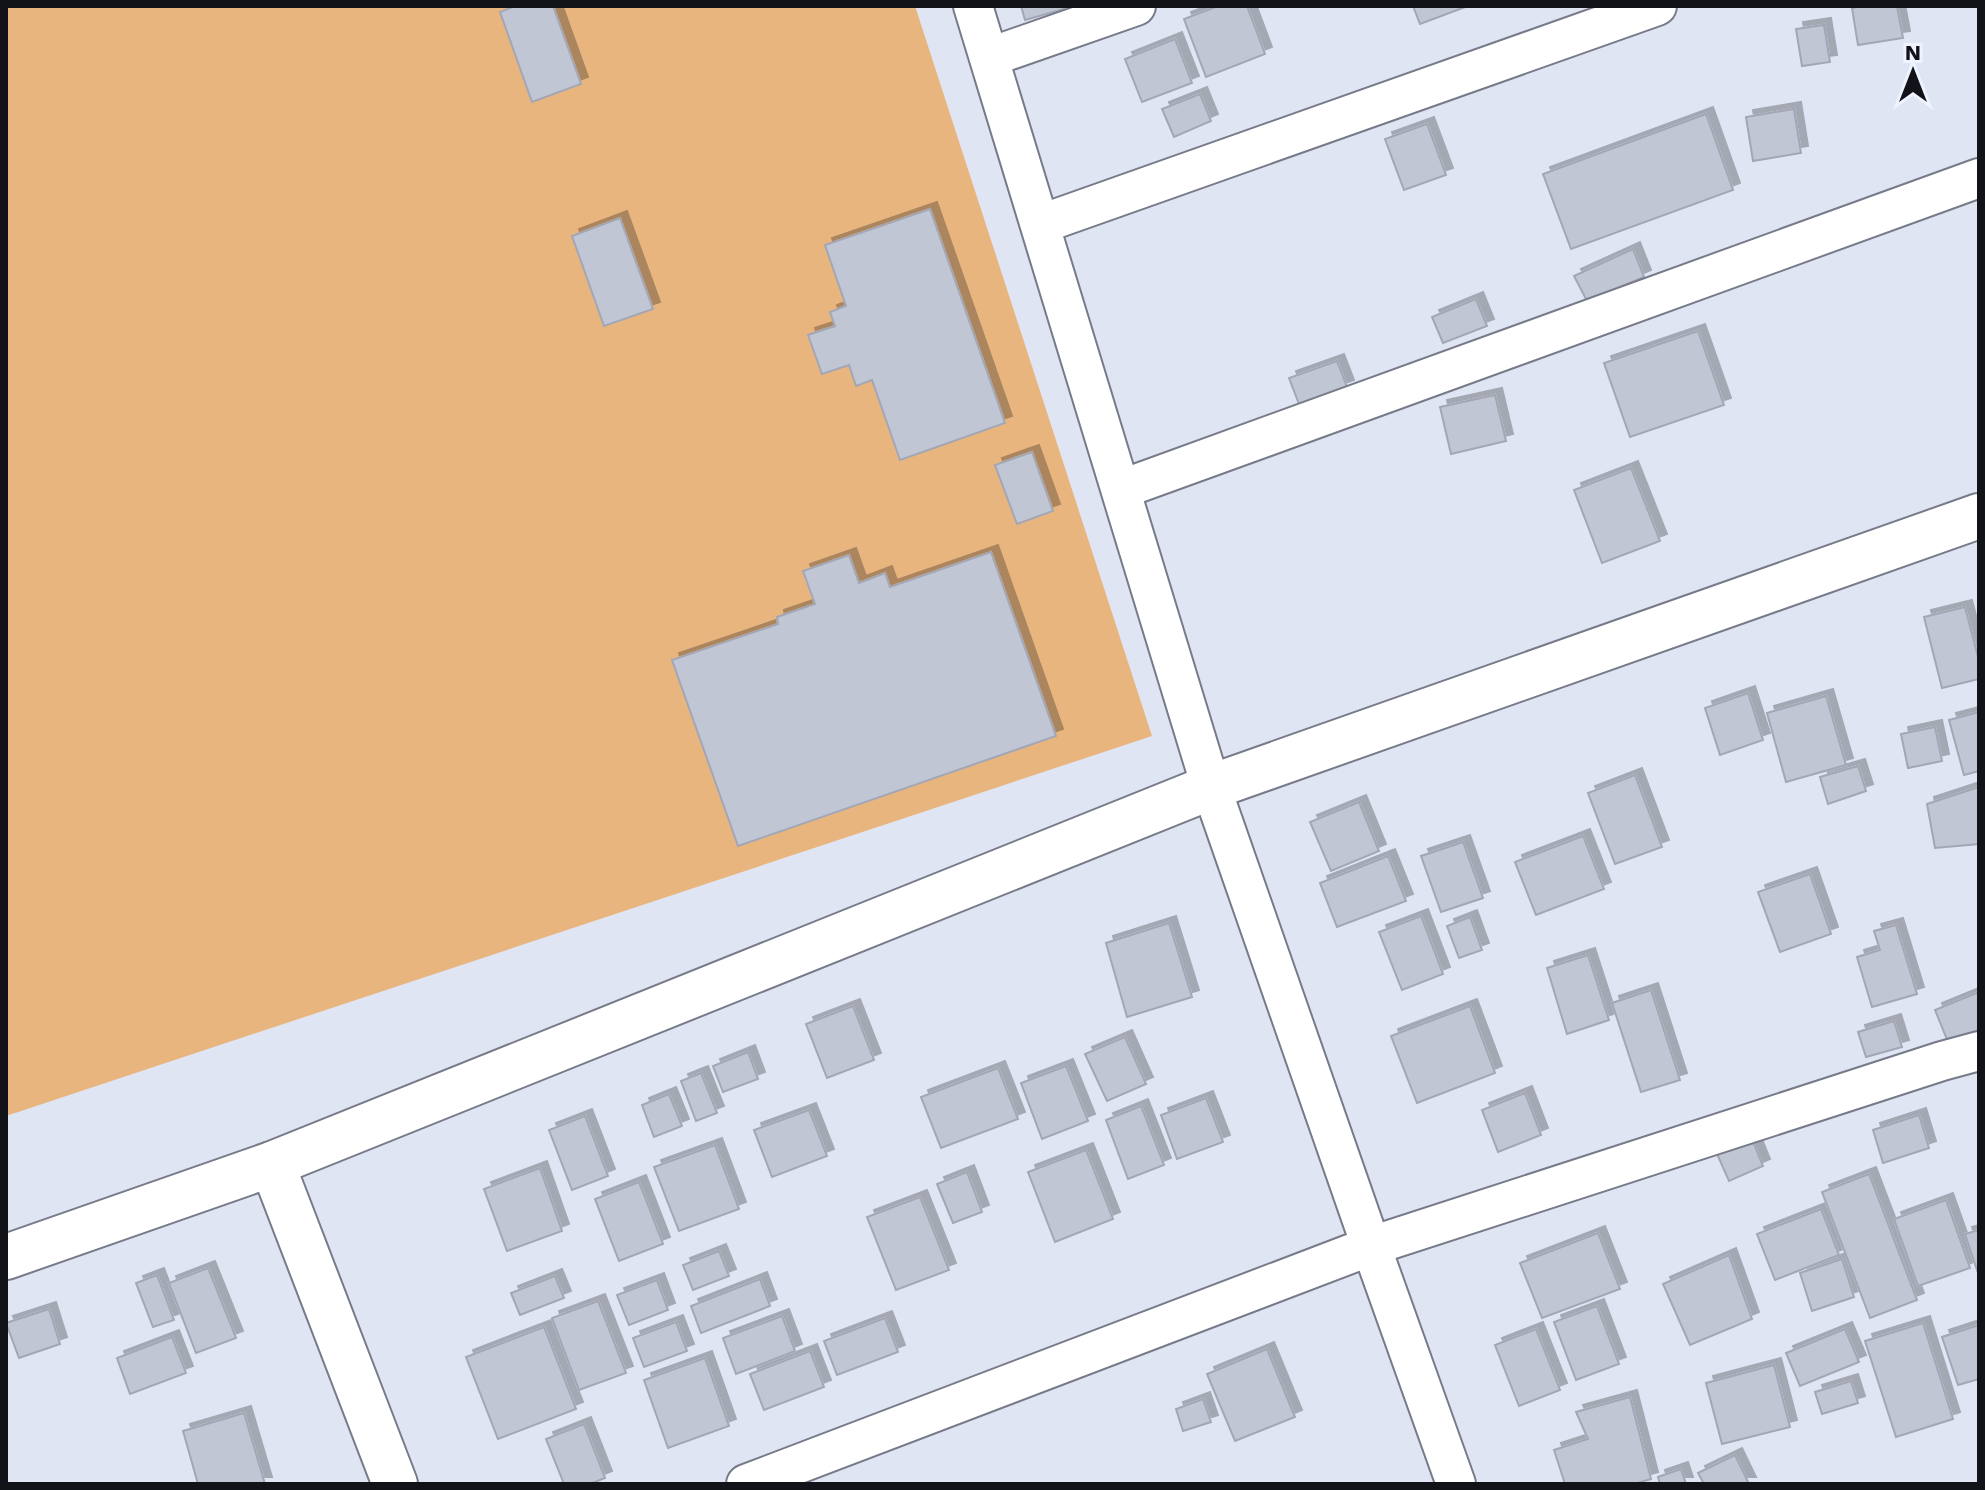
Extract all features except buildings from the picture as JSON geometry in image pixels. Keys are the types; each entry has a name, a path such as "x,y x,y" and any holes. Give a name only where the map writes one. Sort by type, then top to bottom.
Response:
{"street":[{"path":"973,6 1211,787 1456,1484"},
{"path":"990,57 1136,6"},
{"path":"1041,224 1657,6"},
{"path":"1122,489 1979,178"},
{"path":"6,1257 272,1164 1211,787 1979,516"},
{"path":"746,1484 1371,1246 1979,1051"},
{"path":"272,1164 395,1484"}],"shaded area":[{"path":"6,6 915,6 1152,736 6,1116"}]}
